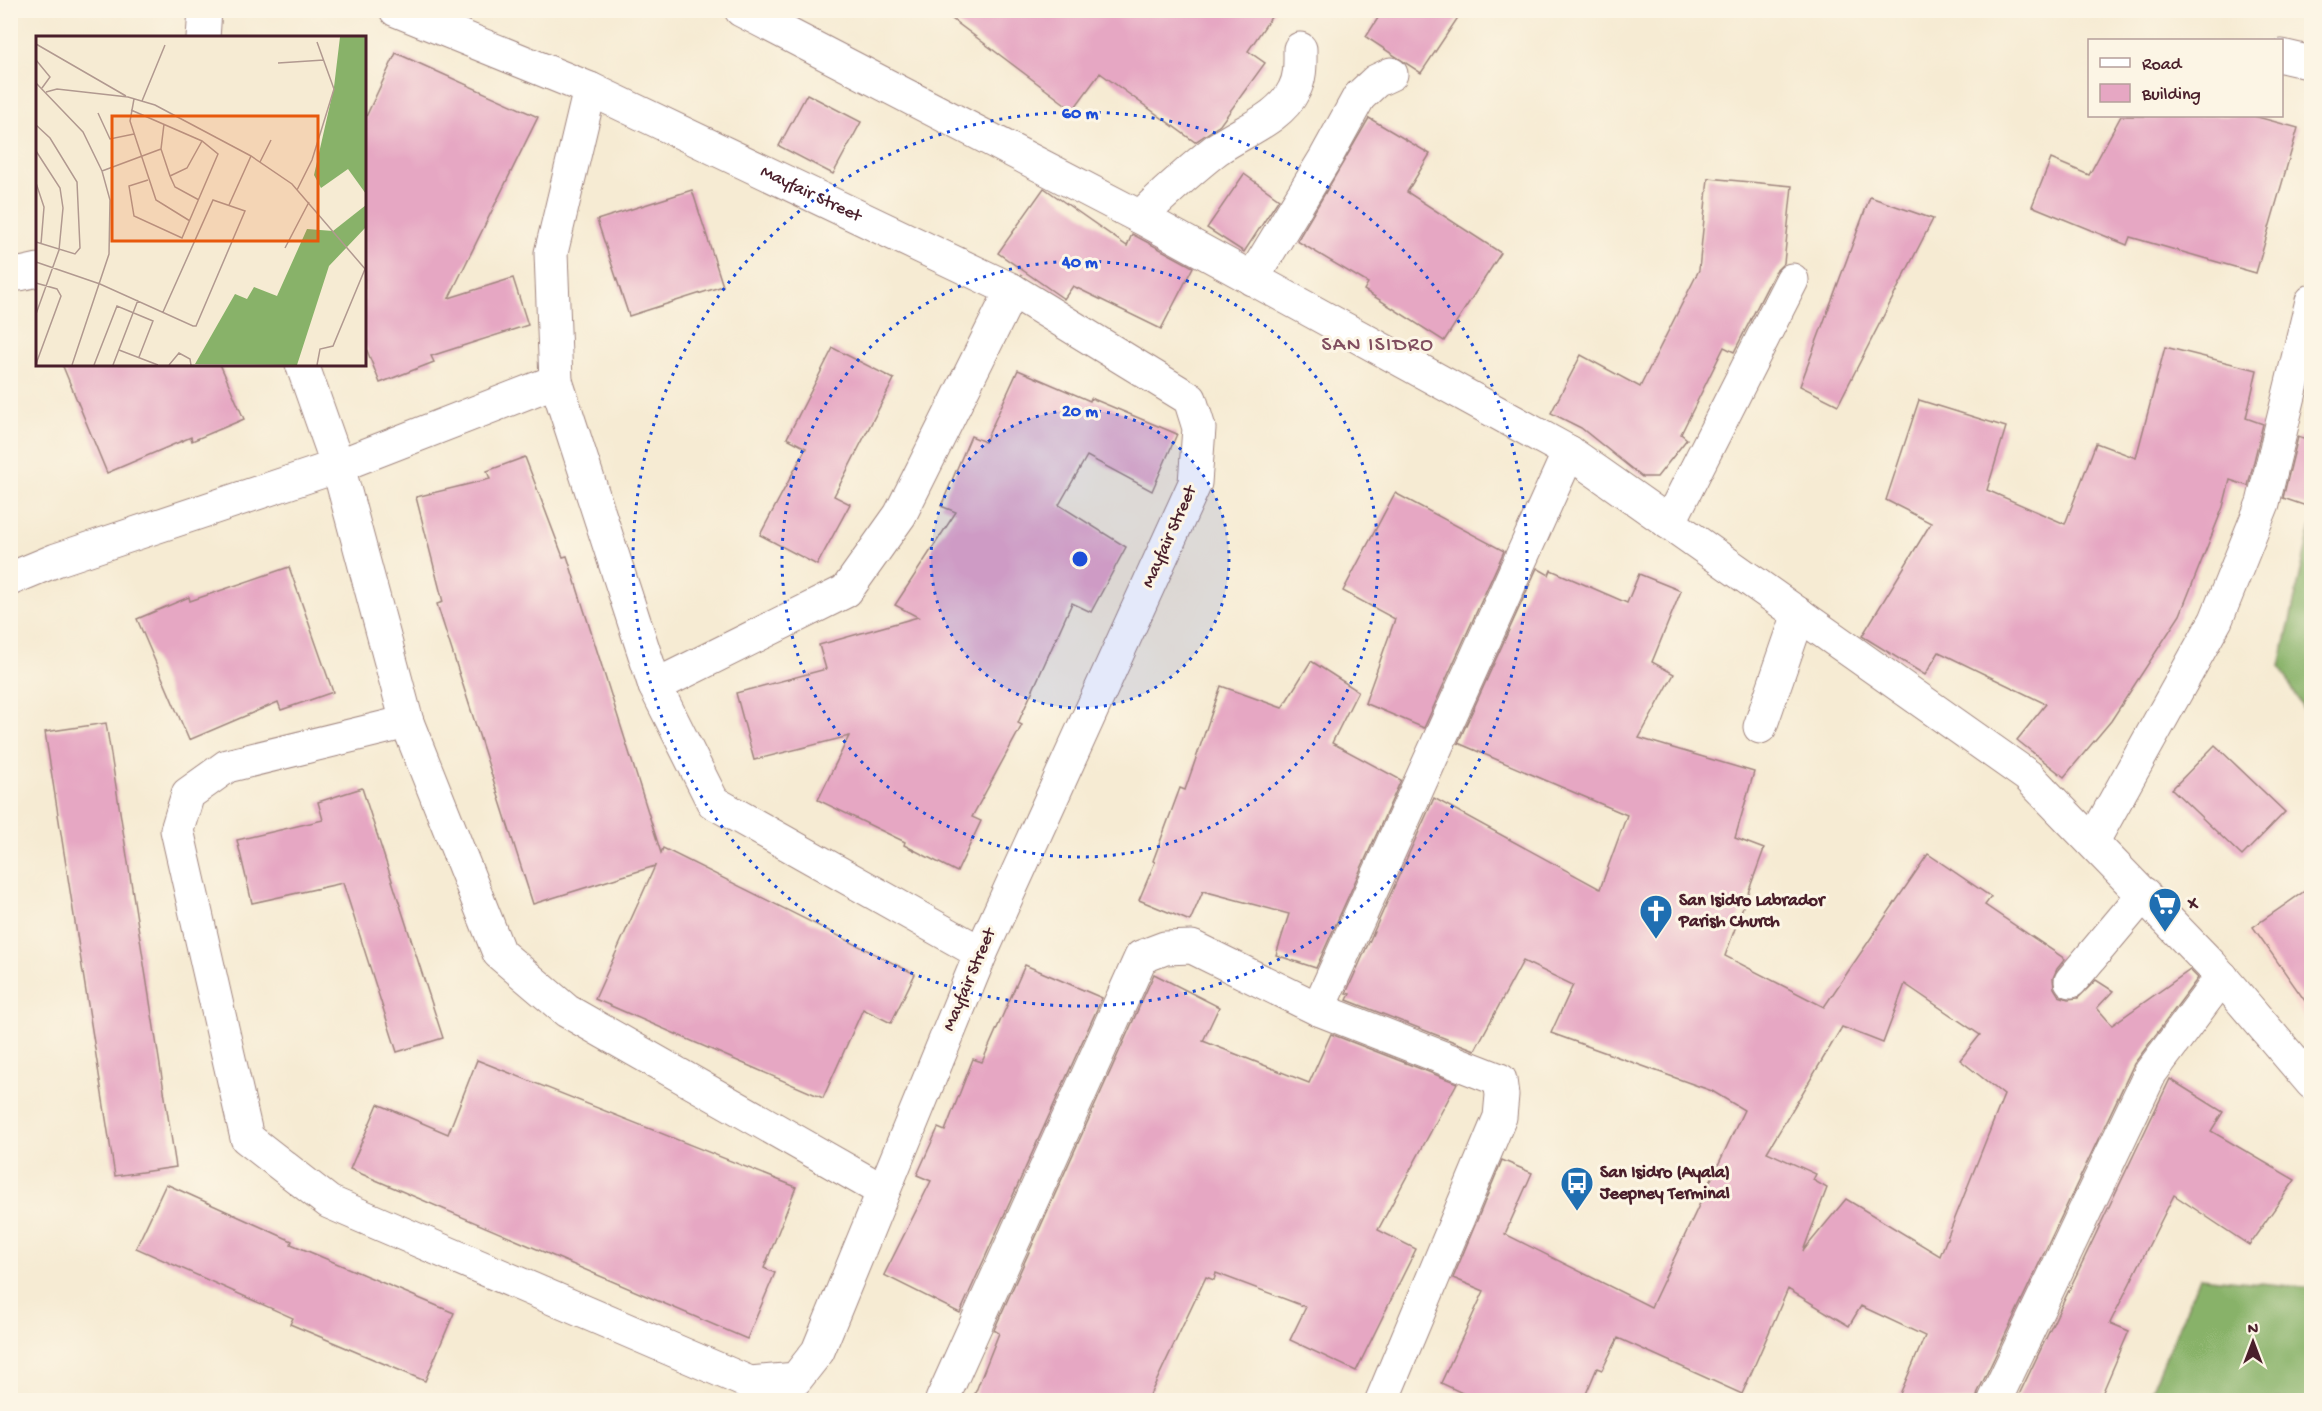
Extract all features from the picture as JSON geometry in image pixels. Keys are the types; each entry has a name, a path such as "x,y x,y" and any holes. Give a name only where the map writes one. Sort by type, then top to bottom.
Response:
{"street":[{"path":"204,36 205,10"},
{"name":"Mayfair Street","path":"396,10 590,88 1012,290 1190,399 1198,428 1195,483 981,953 818,1352 796,1380 750,1383 329,1202 247,1138 177,830 188,794 227,766 407,722"},
{"path":"741,10 1140,217 1569,452 2028,776 2222,977 2312,1083"},
{"path":"1140,217 1188,172 1220,147 1265,119 1287,101 1299,77 1300,49"},
{"path":"2283,56 2312,63"},
{"path":"1252,279 1359,97 1376,81 1391,74"},
{"path":"590,88 551,253 556,381 655,686 713,802 981,953"},
{"path":"10,272 20,274 36,270"},
{"path":"1669,523 1792,280"},
{"path":"655,686 846,591 900,515 1012,290"},
{"path":"2093,841 2216,620 2259,514 2312,301"},
{"path":"303,366 338,466 407,722 499,953 567,1011 883,1191"},
{"path":"10,579 56,560 338,466 556,381"},
{"path":"1318,1009 1569,452"},
{"path":"1760,727 1799,615"},
{"path":"2071,981 2144,894"},
{"path":"942,1401 1141,957 1166,948 1192,947 1318,1009 1500,1080 1500,1116 1382,1401"},
{"path":"1995,1401 2151,1072 2222,977"}],"shaded area":[{"path":"2311,889 2311,1027 2245,936"}],"green space":[{"path":"2311,526 2312,724 2280,666"},
{"path":"2200,1277 2311,1288 2311,1400 2147,1400"}],"building":[{"path":"940,10 1276,10 1248,51 1265,63 1220,125 1195,142 1100,73 1073,110"},
{"path":"1383,10 1463,10 1421,73 1366,37"},
{"path":"396,53 538,117 449,298 513,278 528,325 431,356 434,362 380,383 366,348 366,117"},
{"path":"807,94 861,122 833,174 779,146"},
{"path":"2120,117 2258,117 2298,128 2256,273 2130,237 2127,245 2032,206 2051,159 2089,175"},
{"path":"1369,118 1430,154 1407,192 1501,253 1444,341 1364,290 1368,283 1297,241"},
{"path":"1244,174 1279,199 1244,252 1207,228"},
{"path":"1708,178 1792,186 1784,263 1775,272 1734,352 1724,347 1681,434 1687,439 1657,477 1642,477 1581,428 1551,413 1581,355 1640,387 1699,270"},
{"path":"1044,188 1127,246 1132,234 1193,267 1161,329 1073,286 1064,299 998,253"},
{"path":"692,190 723,286 629,316 597,220"},
{"path":"1870,197 1933,219 1838,405 1800,386"},
{"path":"2165,347 2257,370 2246,418 2263,424 2248,486 2230,480 2223,507 2180,615 2111,721 2064,777 2017,740 2046,704 1939,652 1925,675 1862,636 1931,523 1886,500 1919,400 2006,427 1987,490 2065,524 2096,443 2136,458"},
{"path":"833,348 894,379 834,496 850,504 817,565 760,535 806,448 787,438"},
{"path":"63,366 221,366 244,419 192,441 191,437 107,473"},
{"path":"1018,370 1090,401 1091,398 1177,434 1152,491 1087,456 1059,505 1126,547 1091,612 1072,603 1018,723 1022,725 972,817 981,821 957,872 904,845 905,842 818,800 849,736 754,760 736,693 826,669 819,645 918,617 895,605 956,512 941,506 971,436 985,442"},
{"path":"2298,437 2312,442 2312,508 2283,498"},
{"path":"525,457 563,557 567,556 661,853 663,848 915,974 891,1023 863,1009 823,1098 595,999 655,866 533,904 437,604 443,602 416,497 490,479 487,471"},
{"path":"1395,493 1504,551 1424,728 1365,703 1395,619 1343,591"},
{"path":"289,567 333,692 281,710 278,702 189,740 137,619 189,597 190,601"},
{"path":"1537,568 1549,575 1551,570 1627,603 1639,574 1681,591 1652,662 1674,674 1639,738 1754,772 1735,838 1764,849 1725,956 1824,1007 1928,854 1991,897 1985,905 2065,959 2053,978 2054,988 2059,996 2068,999 2078,998 2096,980 2113,991 2097,1008 2112,1025 2190,970 2198,978 2134,1064 1978,1392 1976,1401 1897,1401 1925,1336 1861,1306 1849,1326 1788,1289 1742,1394 1618,1338 1602,1370 1597,1368 1583,1401 1479,1401 1441,1383 1484,1291 1453,1278 1502,1160 1532,1173 1505,1234 1651,1307 1744,1110 1712,1091 1551,1033 1573,985 1523,961 1475,1050 1347,1000 1350,994 1346,993 1434,798 1600,889 1627,815 1458,743","holes":["1905,984 1980,1035 1960,1060 2004,1095 1940,1256 1846,1199 1803,1251 1827,1188 1813,1180 1816,1174 1767,1152 1842,1027 1883,1043"]},
{"path":"1311,661 1358,691 1332,743 1401,780 1316,968 1276,955 1289,914 1203,891 1190,921 1139,900 1155,862 1153,861 1180,788 1185,790 1221,686 1282,708"},
{"path":"106,723 176,1167 115,1176 45,732"},
{"path":"2215,745 2285,812 2242,856 2172,789"},
{"path":"362,788 443,1038 397,1052 343,883 252,903 237,840 323,820 318,802"},
{"path":"2312,886 2312,1011 2253,927"},
{"path":"1025,965 1102,998 960,1313 884,1275 931,1181 917,1175 938,1128 945,1131 973,1059 982,1062"},
{"path":"1154,974 1219,1007 1203,1041 1309,1083 1331,1034 1457,1083 1378,1230 1416,1249 1356,1371 1290,1340 1306,1307 1216,1273 1214,1280 1206,1277 1147,1401 972,1401 999,1333 994,1330"},
{"path":"477,1060 796,1187 764,1268 775,1273 747,1339 350,1169 378,1104 448,1134"},
{"path":"2170,1079 2223,1112 2211,1131 2295,1180 2249,1245 2174,1195 2110,1323 2129,1331 2099,1401 2016,1401"},
{"path":"166,1184 292,1241 291,1244 454,1313 425,1381 290,1324 293,1318 136,1248"}],"place":[{"name":"X","path":"2165,933"},
{"name":"San Isidro Labrador Parish Church","path":"1656,940"},
{"name":"San Isidro (Ayala) Jeepney Terminal","path":"1577,1212"}],"district":[{"name":"SAN ISIDRO","path":"1378,346"}]}
